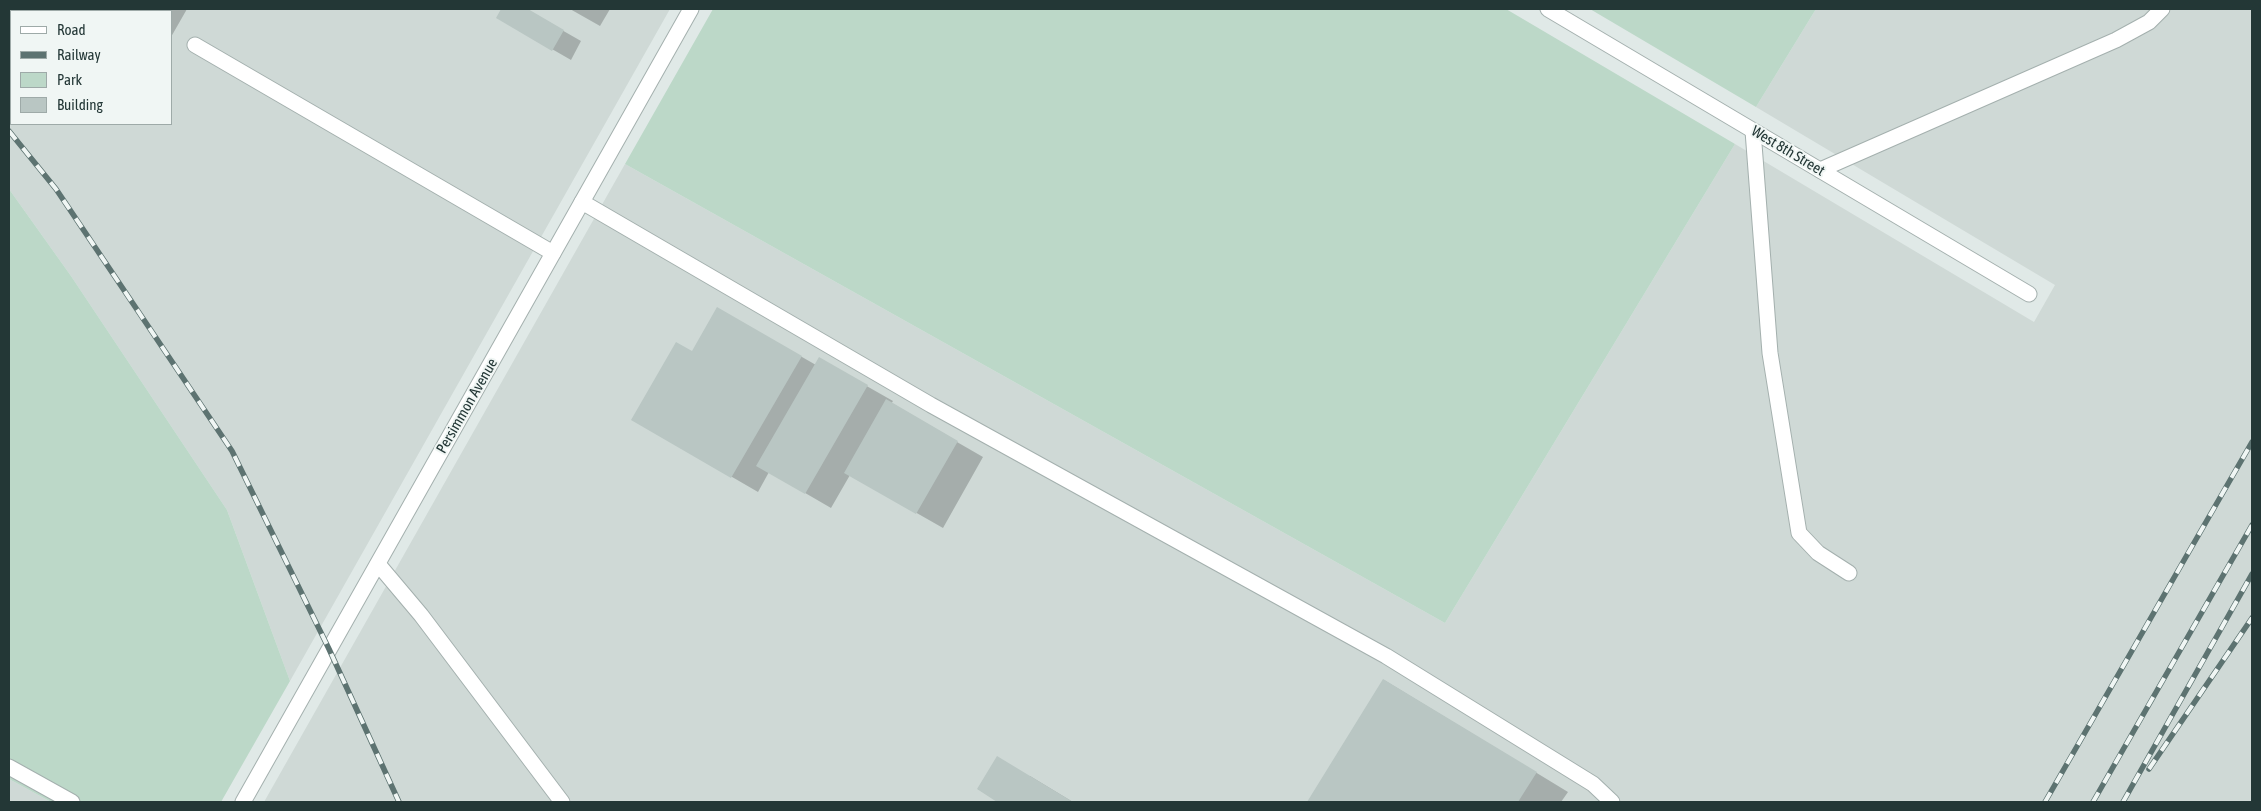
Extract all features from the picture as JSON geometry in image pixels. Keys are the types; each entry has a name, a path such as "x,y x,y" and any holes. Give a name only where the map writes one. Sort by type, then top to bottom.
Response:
{"street":[{"name":"Persimmon Avenue","path":"243,802 691,9"},
{"name":"West 8th Street","path":"1548,9 2029,294"},
{"path":"1820,170 2116,40 2149,22 2162,9"},
{"path":"195,45 553,254"},
{"path":"1753,131 1770,353 1798,533 1818,553 1849,573"},
{"path":"582,202 931,404 1386,656 1593,784 1612,802"},
{"path":"378,564 421,615 562,802"},
{"path":"9,767 72,802"}],"shaded area":[{"path":"9,9 670,9 290,681 227,510 71,276 9,189"},
{"path":"1816,9 2252,9 2252,802 264,802 625,164 1445,623 1735,144 2034,322 2055,285 1756,107"},
{"path":"9,779 51,802 9,802"}],"green space":[{"path":"713,9 1506,9 1735,144 1445,623 625,164"},
{"path":"1590,9 1816,9 1756,107"},
{"path":"9,189 71,276 227,510 290,681 221,802 51,802 9,779"}],"building":[{"path":"50,9 153,9 152,10"},
{"path":"501,9 528,9 564,30 552,51 496,18"},
{"path":"717,307 802,356 731,478 631,420 676,342 692,351"},
{"path":"819,357 868,385 805,494 756,466"},
{"path":"886,399 958,441 916,514 844,473"},
{"path":"1383,679 1537,772 1518,802 1307,802"},
{"path":"997,756 1073,802 997,802 977,789"}],"railway":[{"path":"9,131 56,189 232,451 329,649 399,802"},
{"path":"2045,802 2252,442"},
{"path":"2093,802 2252,525"},
{"path":"2123,802 2252,574"},
{"path":"2149,769 2252,618"}]}
